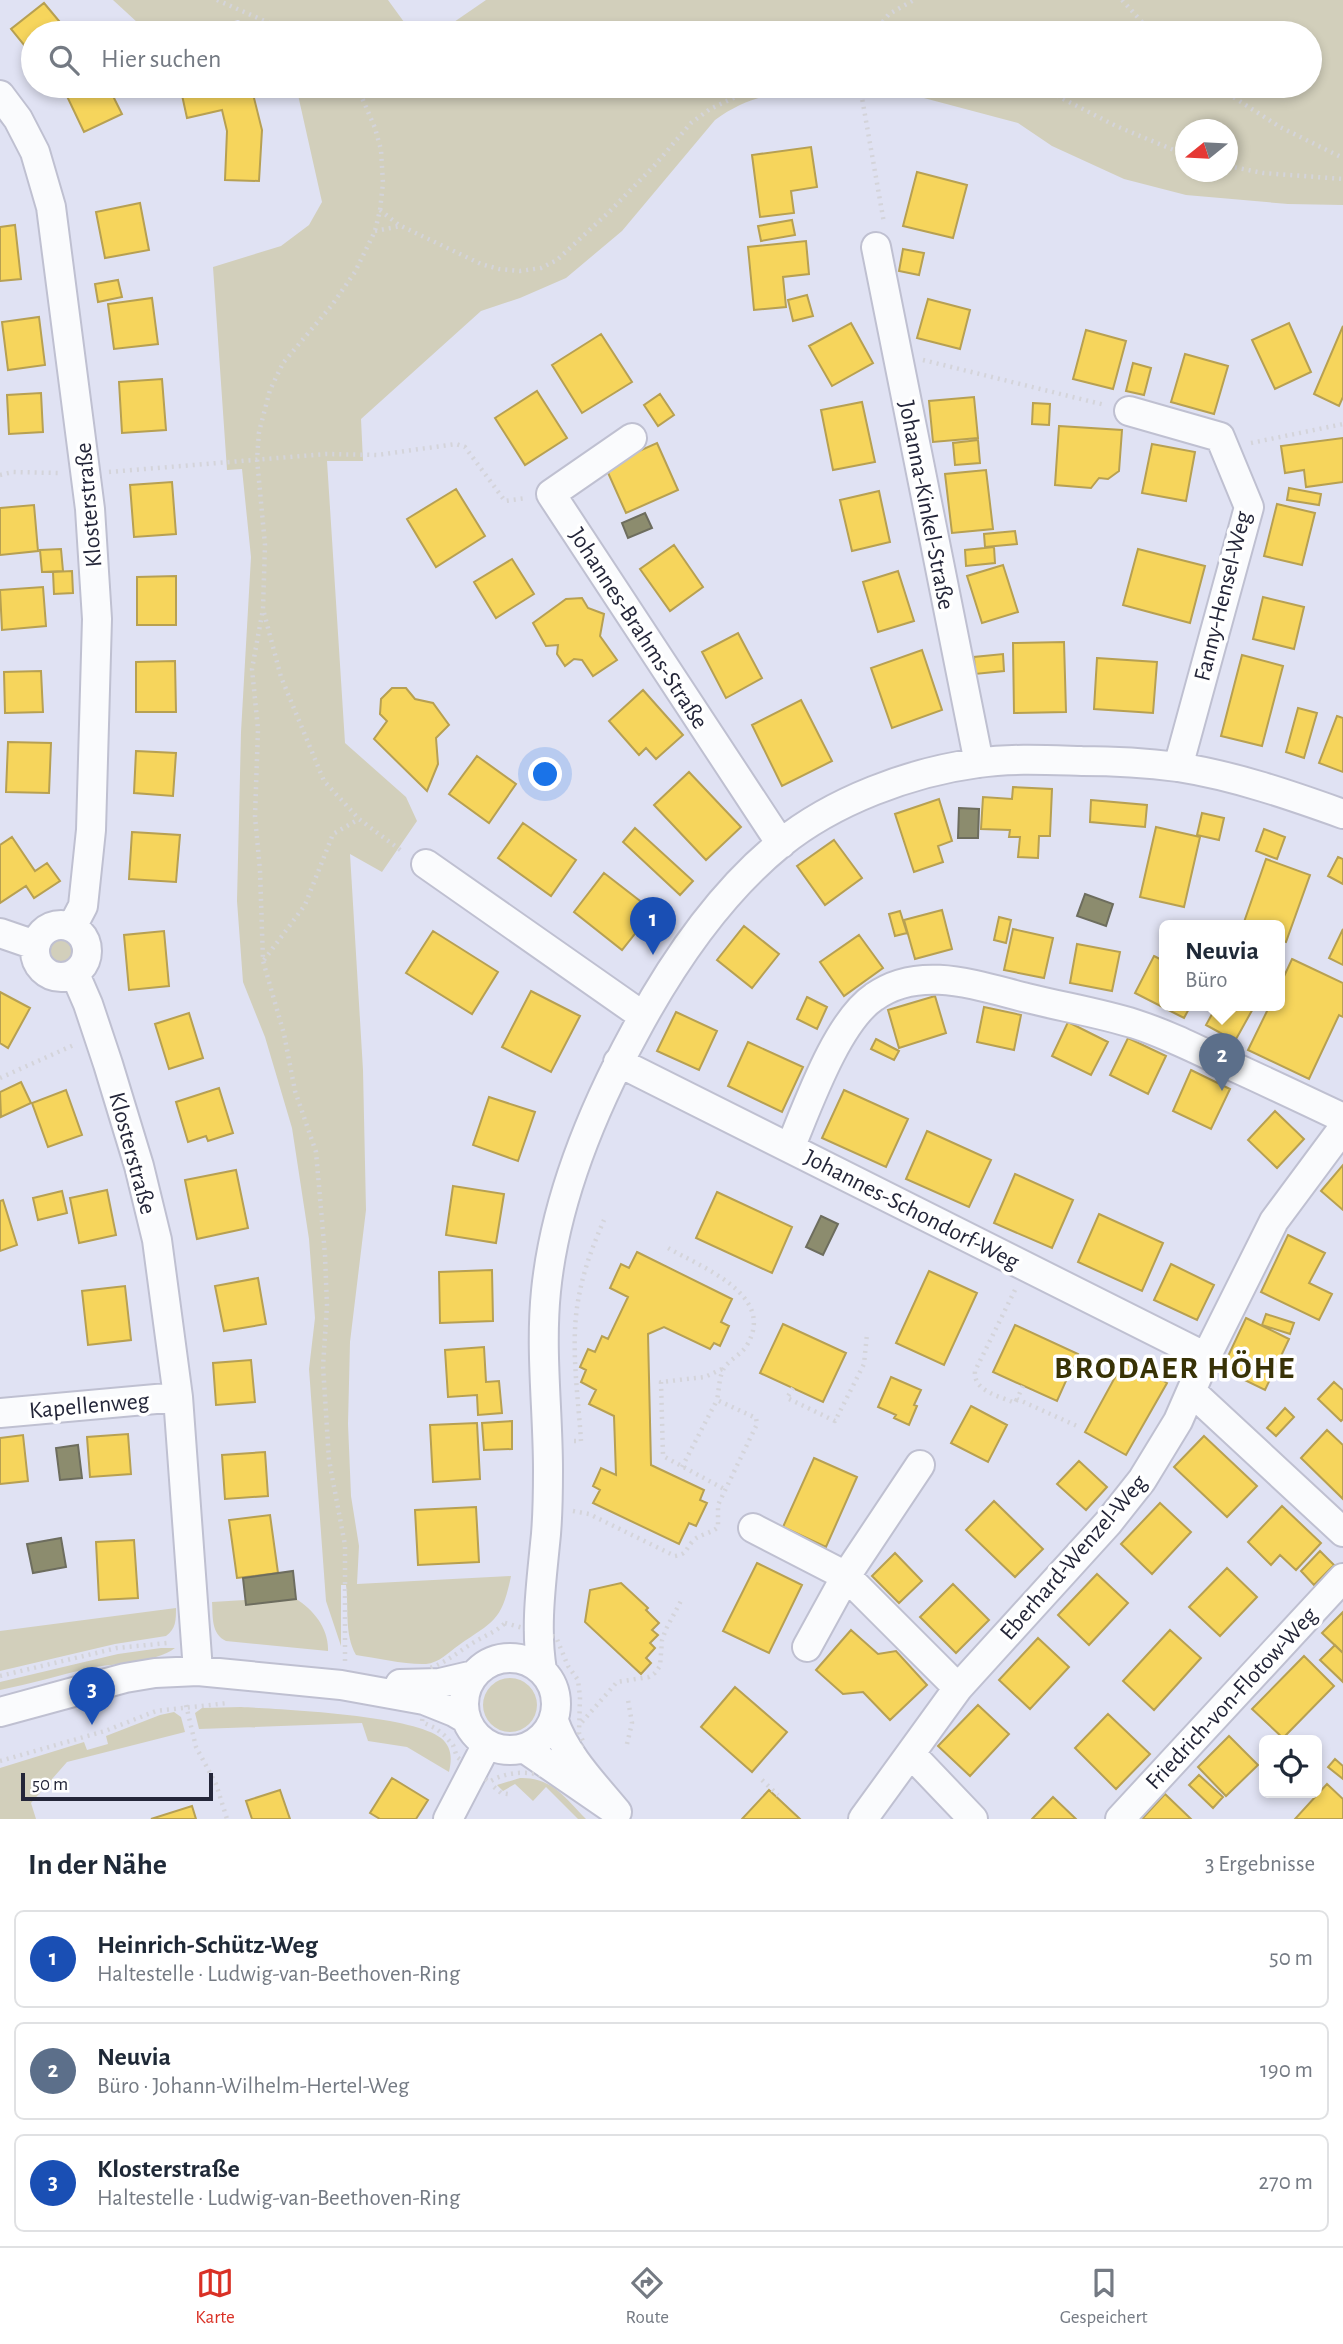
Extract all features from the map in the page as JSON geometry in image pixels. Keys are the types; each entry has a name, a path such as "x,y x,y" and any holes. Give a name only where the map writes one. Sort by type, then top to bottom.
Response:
{"street":[{"name":"Klosterstraße","path":"0,95 18,119 35,152 51,207 86,473 97,619 91,830 83,906 72,927"},
{"name":"Johanna-Kinkel-Straße","path":"880,234 897,353 979,762"},
{"path":"1129,411 1220,437 1224,449"},
{"path":"551,494 632,438"},
{"name":"Fanny-Hensel-Weg","path":"1178,767 1249,507 1224,449"},
{"name":"Johannes-Brahms-Straße","path":"551,494 781,844"},
{"path":"542,1670 530,1630 543,1560 548,1506 544,1339 546,1290 561,1211 586,1136 618,1062 643,1016 676,962 705,923 748,875 781,844 824,816 876,789 920,774 979,762 1112,761 1178,767 1251,784 1343,814"},
{"path":"426,864 643,1016"},
{"path":"54,925 72,927 82,933 88,951 82,968 75,974 59,978 42,970 34,953 35,944 39,936 54,925"},
{"path":"0,933 35,944"},
{"name":"Klosterstraße","path":"75,974 98,1034 139,1166 157,1240 178,1397 198,1671"},
{"path":"790,1148 847,1025 873,997 894,986 920,979 947,980 992,989 1135,1024 1177,1040 1343,1118"},
{"name":"Johannes-Schondorf-Weg","path":"618,1062 1206,1357"},
{"name":"Eberhard-Wenzel-Weg","path":"863,1819 958,1688 1108,1523 1142,1480 1178,1421 1206,1357 1274,1221 1343,1128"},
{"path":"1192,1392 1343,1532"},
{"name":"Kapellenweg","path":"0,1413 178,1397"},
{"path":"807,1647 846,1576 920,1465"},
{"path":"753,1528 846,1576 958,1688"},
{"name":"Friedrich-von-Flotow-Weg","path":"1120,1819 1343,1578"},
{"path":"507,1658 530,1630"},
{"path":"425,1692 440,1683 474,1675 491,1662 507,1658 530,1662 548,1677 566,1723"},
{"path":"0,1712 125,1678 155,1673 198,1671 425,1692 466,1719"},
{"path":"474,1675 465,1692 464,1712 472,1732 487,1744 502,1750 524,1748 566,1723"},
{"path":"564,1762 558,1734 566,1723"},
{"path":"448,1819 481,1776 487,1744"},
{"path":"524,1748 564,1762 621,1816"},
{"path":"911,1754 974,1819"}],"path":[{"path":"217,0 265,21"},
{"path":"883,21 889,14 914,0"},
{"path":"1122,0 1141,21"},
{"path":"341,1685 346,1648 345,1545 329,1460 323,1366 327,1306 325,1255 316,1152 295,1091 284,1034 263,961 255,817 258,729 252,669 263,609 265,545 257,459 259,432 270,390 283,363 332,305 355,272 375,231 380,210 383,183 381,150 362,98"},
{"path":"380,210 401,226 481,264 520,271 541,268 557,260 609,212 691,123 710,109 733,98"},
{"path":"862,98 880,234"},
{"path":"1061,98 1116,126 1175,151"},
{"path":"1235,98 1280,127 1343,158"},
{"path":"1238,168 1263,173 1343,179"},
{"path":"375,231 401,226"},
{"path":"897,353 1129,411"},
{"path":"1224,449 1343,424"},
{"path":"0,475 13,472 86,473 218,465 326,454 377,455 456,444 465,447 505,501 551,494"},
{"path":"263,609 281,677 324,781 359,819 402,852 426,864"},
{"path":"263,961 305,905 333,834 359,819"},
{"path":"0,1078 98,1034"},
{"path":"548,1439 581,1441 575,1331 579,1292 593,1244 604,1220"},
{"path":"668,1248 731,1284 747,1300 753,1314 753,1331 740,1355 723,1369 705,1377 661,1382 663,1455 726,1490"},
{"path":"1023,1386 1015,1404 981,1388 974,1377 1027,1267"},
{"path":"793,1388 787,1398 835,1421 864,1364 867,1334"},
{"path":"682,1467 717,1400 723,1369"},
{"path":"1017,1399 1077,1426"},
{"path":"548,1506 589,1514 675,1556 688,1552 692,1542 718,1527 718,1505 757,1424 755,1418 717,1400"},
{"path":"566,1723 617,1682 655,1674 660,1666 662,1640 682,1599"},
{"path":"508,1794 501,1794 457,1757 453,1745 435,1727 422,1723 427,1669 443,1664 478,1640 496,1632 505,1623 555,1637 578,1680 580,1697 566,1723"},
{"path":"627,1744 632,1723 628,1700"},
{"path":"0,1762 105,1731 156,1711 229,1703"},
{"path":"188,1716 196,1747 216,1784 227,1819"},
{"path":"481,1776 497,1777 526,1772 549,1778 584,1743 566,1723"},
{"path":"762,1780 778,1795"}],"shaded area":[{"path":"113,0 388,0 403,21 238,20 136,21"},
{"path":"486,0 1343,0 1343,205 1288,204 1186,195 1124,179 1052,146 1018,123 924,98 1322,98 1322,21 455,21"},
{"path":"299,98 759,98 731,109 715,120 622,231 566,278 481,311 361,419 363,461 327,461 345,743 406,797 417,821 382,872 350,854 363,1070 366,1210 350,1342 348,1424 351,1496 359,1546 357,1584 511,1576 504,1602 495,1618 431,1663 418,1664 356,1655 348,1629 346,1585 341,1585 341,1646 326,1601 309,1369 315,1318 309,1239 292,1128 265,1037 243,982 237,901 241,732 251,557 242,469 227,470 213,267 281,246 309,225 322,202"},
{"path":"61,936 73,940 77,952 73,964 61,968 49,964 45,952 49,940"},
{"path":"296,1599 319,1621 326,1635 328,1651 226,1641 215,1630 212,1602 245,1600 247,1605"},
{"path":"176,1608 174,1627 166,1636 115,1644 0,1671 0,1631"},
{"path":"175,1648 146,1660 90,1668 0,1690 0,1682 118,1654"},
{"path":"510,1678 529,1686 537,1705 529,1724 510,1732 491,1724 483,1705 491,1686"},
{"path":"241,1707 346,1715 426,1730 441,1738 447,1745 451,1758 449,1772 407,1747 368,1741 362,1723 199,1729 195,1713 202,1708"},
{"path":"174,1712 181,1717 185,1732 67,1762 31,1803 36,1819 0,1819 0,1768 84,1742 87,1750 108,1744 106,1736"},
{"path":"520,1778 549,1785 586,1819 578,1819 546,1787 533,1801 515,1784 503,1791 497,1785"}],"building: Wohnen":[{"path":"44,3 59,21 21,21"},
{"path":"21,21 21,41 11,29"},
{"path":"68,98 114,98 122,114 84,132"},
{"path":"183,98 254,98 262,130 259,181 225,180 227,131 222,110 187,118"},
{"path":"811,147 817,187 791,191 794,213 760,217 752,155"},
{"path":"917,172 967,185 953,238 903,226"},
{"path":"140,203 149,250 105,258 96,212"},
{"path":"792,220 795,235 761,241 758,226"},
{"path":"15,225 21,279 0,281 0,227"},
{"path":"806,241 809,274 783,277 786,307 754,310 748,247"},
{"path":"903,249 924,253 919,275 899,271"},
{"path":"118,280 122,297 98,302 95,284"},
{"path":"807,295 813,316 793,321 788,300"},
{"path":"152,298 158,344 114,349 108,304"},
{"path":"928,299 970,310 960,349 917,338"},
{"path":"39,317 45,365 8,370 2,322"},
{"path":"851,323 873,363 832,386 809,346"},
{"path":"1289,323 1311,372 1275,389 1252,340"},
{"path":"1343,326 1343,397 1339,406 1314,394"},
{"path":"1086,330 1126,341 1113,389 1073,379"},
{"path":"601,334 632,382 582,413 552,365"},
{"path":"1185,354 1228,366 1214,414 1171,402"},
{"path":"1133,363 1151,368 1144,395 1126,391"},
{"path":"162,379 166,430 122,433 119,382"},
{"path":"537,391 567,438 525,465 495,418"},
{"path":"41,393 43,432 9,434 7,395"},
{"path":"660,394 674,415 658,426 644,405"},
{"path":"974,397 978,438 933,442 929,401"},
{"path":"862,402 875,462 833,470 821,410"},
{"path":"1033,403 1050,404 1049,425 1032,424"},
{"path":"1059,426 1122,430 1119,471 1108,479 1099,478 1091,488 1055,485"},
{"path":"1343,438 1343,482 1306,487 1304,470 1285,473 1281,446"},
{"path":"978,440 980,463 955,465 953,443"},
{"path":"657,443 678,490 626,513 605,466"},
{"path":"1152,444 1195,452 1186,501 1142,493"},
{"path":"986,470 993,529 952,533 945,474"},
{"path":"172,482 176,534 134,537 130,485"},
{"path":"1289,488 1321,494 1319,505 1287,500"},
{"path":"456,489 485,536 436,567 407,519"},
{"path":"879,491 890,542 852,551 840,500"},
{"path":"1277,504 1315,513 1302,565 1264,556"},
{"path":"34,505 38,551 0,555 0,508"},
{"path":"1015,531 1017,544 985,547 984,534"},
{"path":"674,545 703,587 670,611 640,569"},
{"path":"994,547 995,563 966,566 965,550"},
{"path":"61,549 63,571 42,572 40,550"},
{"path":"1138,549 1205,566 1190,623 1123,605"},
{"path":"512,559 534,594 496,618 474,582"},
{"path":"1003,565 1018,612 982,623 967,576"},
{"path":"72,571 73,593 54,594 53,572"},
{"path":"898,571 914,621 878,632 863,582"},
{"path":"176,576 176,625 137,625 137,577"},
{"path":"43,587 46,626 2,630 0,590"},
{"path":"1263,597 1304,607 1294,649 1253,639"},
{"path":"582,598 588,608 604,614 600,636 617,660 593,676 582,660 574,659 565,666 557,654 558,645 546,646 533,623 566,599"},
{"path":"738,633 762,678 726,698 702,652"},
{"path":"1064,642 1066,712 1014,713 1013,643"},
{"path":"922,650 942,710 892,728 871,668"},
{"path":"1003,654 1004,671 975,674 974,657"},
{"path":"1242,655 1283,666 1262,746 1221,736"},
{"path":"1097,658 1157,662 1153,713 1094,709"},
{"path":"175,661 176,712 136,712 136,662"},
{"path":"41,671 43,712 5,713 4,672"},
{"path":"392,688 406,688 415,699 433,703 449,725 436,738 438,764 427,791 374,739 387,721 380,714 381,699"},
{"path":"643,690 683,735 656,759 646,748 639,755 609,721"},
{"path":"801,700 832,761 782,786 752,725"},
{"path":"1298,708 1317,713 1304,758 1286,752"},
{"path":"1337,716 1343,718 1343,772 1319,763"},
{"path":"8,742 51,743 49,793 6,792"},
{"path":"136,751 176,753 173,796 134,793"},
{"path":"477,756 516,784 489,823 449,794"},
{"path":"689,772 741,827 706,860 654,805"},
{"path":"1013,787 1052,789 1050,836 1039,836 1038,858 1018,857 1020,837 1009,837 1010,830 981,829 983,797 1012,799"},
{"path":"939,799 952,841 938,846 943,862 914,872 895,814"},
{"path":"1091,800 1147,805 1145,827 1090,822"},
{"path":"1202,813 1224,818 1219,840 1197,835"},
{"path":"523,823 576,860 551,896 498,858"},
{"path":"1156,827 1200,837 1184,907 1140,897"},
{"path":"635,828 693,881 680,895 623,842"},
{"path":"1264,829 1285,837 1277,859 1256,851"},
{"path":"132,832 180,835 176,882 129,879"},
{"path":"12,837 35,871 47,863 60,881 34,898 26,886 0,903 0,845"},
{"path":"834,840 862,878 825,905 797,866"},
{"path":"1338,857 1343,859 1343,884 1328,876"},
{"path":"1266,859 1310,875 1286,942 1285,920 1245,920"},
{"path":"604,873 653,911 622,950 574,912"},
{"path":"942,910 952,949 915,959 904,920"},
{"path":"900,911 907,933 895,936 889,914"},
{"path":"999,917 1011,920 1006,943 994,940"},
{"path":"744,926 779,954 752,988 717,960"},
{"path":"1013,929 1053,938 1044,978 1004,970"},
{"path":"1343,929 1343,965 1329,958"},
{"path":"164,931 169,986 129,990 124,935"},
{"path":"433,931 498,972 472,1014 406,973"},
{"path":"859,935 883,968 844,996 820,962"},
{"path":"1077,944 1120,952 1112,991 1070,983"},
{"path":"1154,956 1159,958 1159,1005 1135,993"},
{"path":"1292,959 1343,983 1343,1017 1339,1015 1309,1079 1248,1050 1267,1011 1285,1011 1285,974"},
{"path":"531,991 580,1016 551,1072 502,1047"},
{"path":"0,992 30,1008 8,1048 0,1043"},
{"path":"935,996 946,1033 899,1048 888,1010"},
{"path":"807,997 827,1007 817,1029 797,1019"},
{"path":"984,1007 1021,1015 1014,1050 977,1042"},
{"path":"1170,1011 1188,1011 1184,1018"},
{"path":"1214,1011 1252,1011 1235,1041 1206,1025"},
{"path":"676,1012 717,1031 699,1070 657,1051"},
{"path":"189,1013 203,1058 169,1069 155,1024"},
{"path":"1068,1022 1108,1042 1091,1075 1052,1056"},
{"path":"1128,1038 1166,1056 1148,1094 1110,1075"},
{"path":"876,1039 899,1051 894,1060 871,1049"},
{"path":"748,1042 803,1067 782,1112 728,1086"},
{"path":"1191,1070 1230,1089 1211,1129 1173,1111"},
{"path":"21,1082 31,1103 1,1117 0,1092"},
{"path":"219,1088 233,1133 208,1141 206,1136 188,1142 176,1102"},
{"path":"66,1090 82,1135 48,1147 32,1103"},
{"path":"844,1090 908,1119 886,1167 822,1138"},
{"path":"489,1097 535,1112 518,1161 473,1145"},
{"path":"1275,1111 1304,1139 1277,1168 1248,1140"},
{"path":"927,1131 991,1160 969,1207 906,1179"},
{"path":"1343,1165 1343,1210 1321,1191"},
{"path":"236,1170 248,1228 197,1239 185,1180"},
{"path":"1015,1174 1073,1200 1052,1248 994,1223"},
{"path":"453,1186 504,1194 496,1243 446,1235"},
{"path":"107,1190 116,1235 79,1243 70,1198"},
{"path":"62,1191 67,1213 38,1220 33,1198"},
{"path":"717,1192 792,1227 772,1273 696,1238"},
{"path":"3,1200 17,1245 0,1251 0,1201"},
{"path":"1099,1214 1163,1243 1142,1291 1078,1262"},
{"path":"1288,1235 1325,1253 1309,1283 1332,1294 1319,1320 1261,1292"},
{"path":"637,1252 732,1299 721,1322 729,1326 720,1346 714,1343 710,1349 664,1327 648,1334 651,1465 704,1490 700,1500 707,1503 696,1526 689,1523 679,1544 593,1503 600,1490 593,1486 601,1468 616,1475 614,1416 589,1404 596,1390 581,1382 586,1370 580,1367 588,1349 595,1352 602,1336 608,1339 628,1297 610,1288 621,1264 629,1268"},
{"path":"1171,1264 1214,1285 1197,1320 1154,1300"},
{"path":"492,1270 493,1321 440,1323 439,1272"},
{"path":"929,1271 977,1293 944,1365 896,1343"},
{"path":"258,1278 266,1324 224,1331 215,1286"},
{"path":"125,1286 131,1340 88,1345 82,1291"},
{"path":"1266,1314 1294,1323 1290,1334 1262,1325"},
{"path":"1246,1318 1289,1339 1265,1390 1222,1369"},
{"path":"783,1324 846,1353 823,1402 760,1373"},
{"path":"1015,1325 1078,1354 1057,1401 993,1372"},
{"path":"484,1347 486,1382 499,1381 502,1413 478,1415 477,1395 448,1397 445,1350"},
{"path":"1125,1359 1167,1383 1126,1455 1085,1432"},
{"path":"251,1360 255,1402 216,1405 213,1363"},
{"path":"891,1377 921,1390 909,1425 894,1418 896,1415 878,1407"},
{"path":"1334,1382 1343,1390 1341,1421 1318,1399"},
{"path":"971,1406 1007,1425 988,1462 951,1443"},
{"path":"1285,1408 1294,1417 1276,1436 1267,1428"},
{"path":"512,1421 512,1449 484,1450 482,1423"},
{"path":"477,1423 480,1479 433,1482 430,1425"},
{"path":"1327,1430 1343,1445 1343,1499 1301,1458"},
{"path":"128,1434 131,1474 90,1477 87,1437"},
{"path":"23,1435 28,1481 0,1484 0,1438"},
{"path":"1204,1436 1257,1486 1227,1517 1174,1467"},
{"path":"265,1452 268,1496 225,1499 222,1455"},
{"path":"814,1458 857,1477 826,1547 783,1527"},
{"path":"1079,1461 1107,1487 1086,1510 1057,1484"},
{"path":"994,1501 1043,1549 1015,1577 966,1530"},
{"path":"1160,1503 1191,1532 1152,1574 1121,1544"},
{"path":"1282,1506 1321,1543 1296,1570 1280,1555 1271,1565 1248,1542"},
{"path":"476,1507 479,1562 418,1565 415,1510"},
{"path":"270,1515 278,1573 237,1578 229,1520"},
{"path":"134,1540 138,1598 99,1600 96,1542"},
{"path":"1320,1551 1334,1565 1314,1585 1301,1571"},
{"path":"895,1553 922,1581 899,1603 872,1576"},
{"path":"757,1563 802,1585 769,1653 723,1631"},
{"path":"1227,1568 1257,1597 1220,1636 1189,1607"},
{"path":"1097,1574 1128,1603 1089,1645 1058,1615"},
{"path":"621,1583 648,1608 646,1610 659,1623 652,1630 658,1635 650,1643 655,1648 646,1658 651,1663 641,1674 585,1622 590,1590"},
{"path":"953,1584 989,1620 956,1653 920,1617"},
{"path":"1343,1612 1343,1653 1322,1633"},
{"path":"851,1630 878,1654 896,1651 927,1685 890,1720 863,1692 843,1694 816,1670"},
{"path":"1170,1630 1201,1658 1154,1710 1123,1681"},
{"path":"1038,1638 1069,1667 1030,1709 999,1680"},
{"path":"1335,1645 1343,1653 1343,1682 1320,1660"},
{"path":"1304,1656 1334,1686 1286,1735 1280,1735 1252,1709"},
{"path":"735,1687 787,1732 752,1772 701,1727"},
{"path":"978,1705 1009,1734 970,1776 938,1746"},
{"path":"1108,1714 1150,1754 1116,1789 1075,1748"},
{"path":"1229,1736 1258,1765 1226,1796 1198,1767"},
{"path":"1335,1759 1343,1766 1343,1779 1328,1767"},
{"path":"1199,1775 1223,1797 1213,1808 1189,1785"},
{"path":"392,1778 428,1800 416,1819 380,1819 370,1813"},
{"path":"1327,1784 1343,1799 1343,1819 1295,1819 1314,1798 1322,1798 1322,1789"},
{"path":"280,1790 290,1819 252,1819 246,1801"},
{"path":"769,1790 800,1819 742,1819"},
{"path":"1165,1794 1191,1819 1142,1819"},
{"path":"1053,1797 1076,1819 1032,1819"},
{"path":"192,1806 196,1819 151,1819"}],"building: Industrie":[{"path":"645,513 652,528 628,538 622,523"},
{"path":"959,808 979,809 978,838 958,838"},
{"path":"1085,894 1113,904 1106,926 1077,916"},
{"path":"821,1216 838,1224 823,1255 806,1247"},
{"path":"78,1445 82,1478 60,1480 56,1448"},
{"path":"61,1538 66,1567 33,1573 27,1544"},
{"path":"293,1571 296,1599 246,1605 243,1578"}],"place":[{"name":"Heinrich-Schütz-Weg","path":"653,955"},
{"name":"Neuvia","path":"1222,1091"},
{"name":"Klosterstraße","path":"92,1725"}],"district":[{"name":"BRODAER HÖHE","path":"1175,1367"}]}
